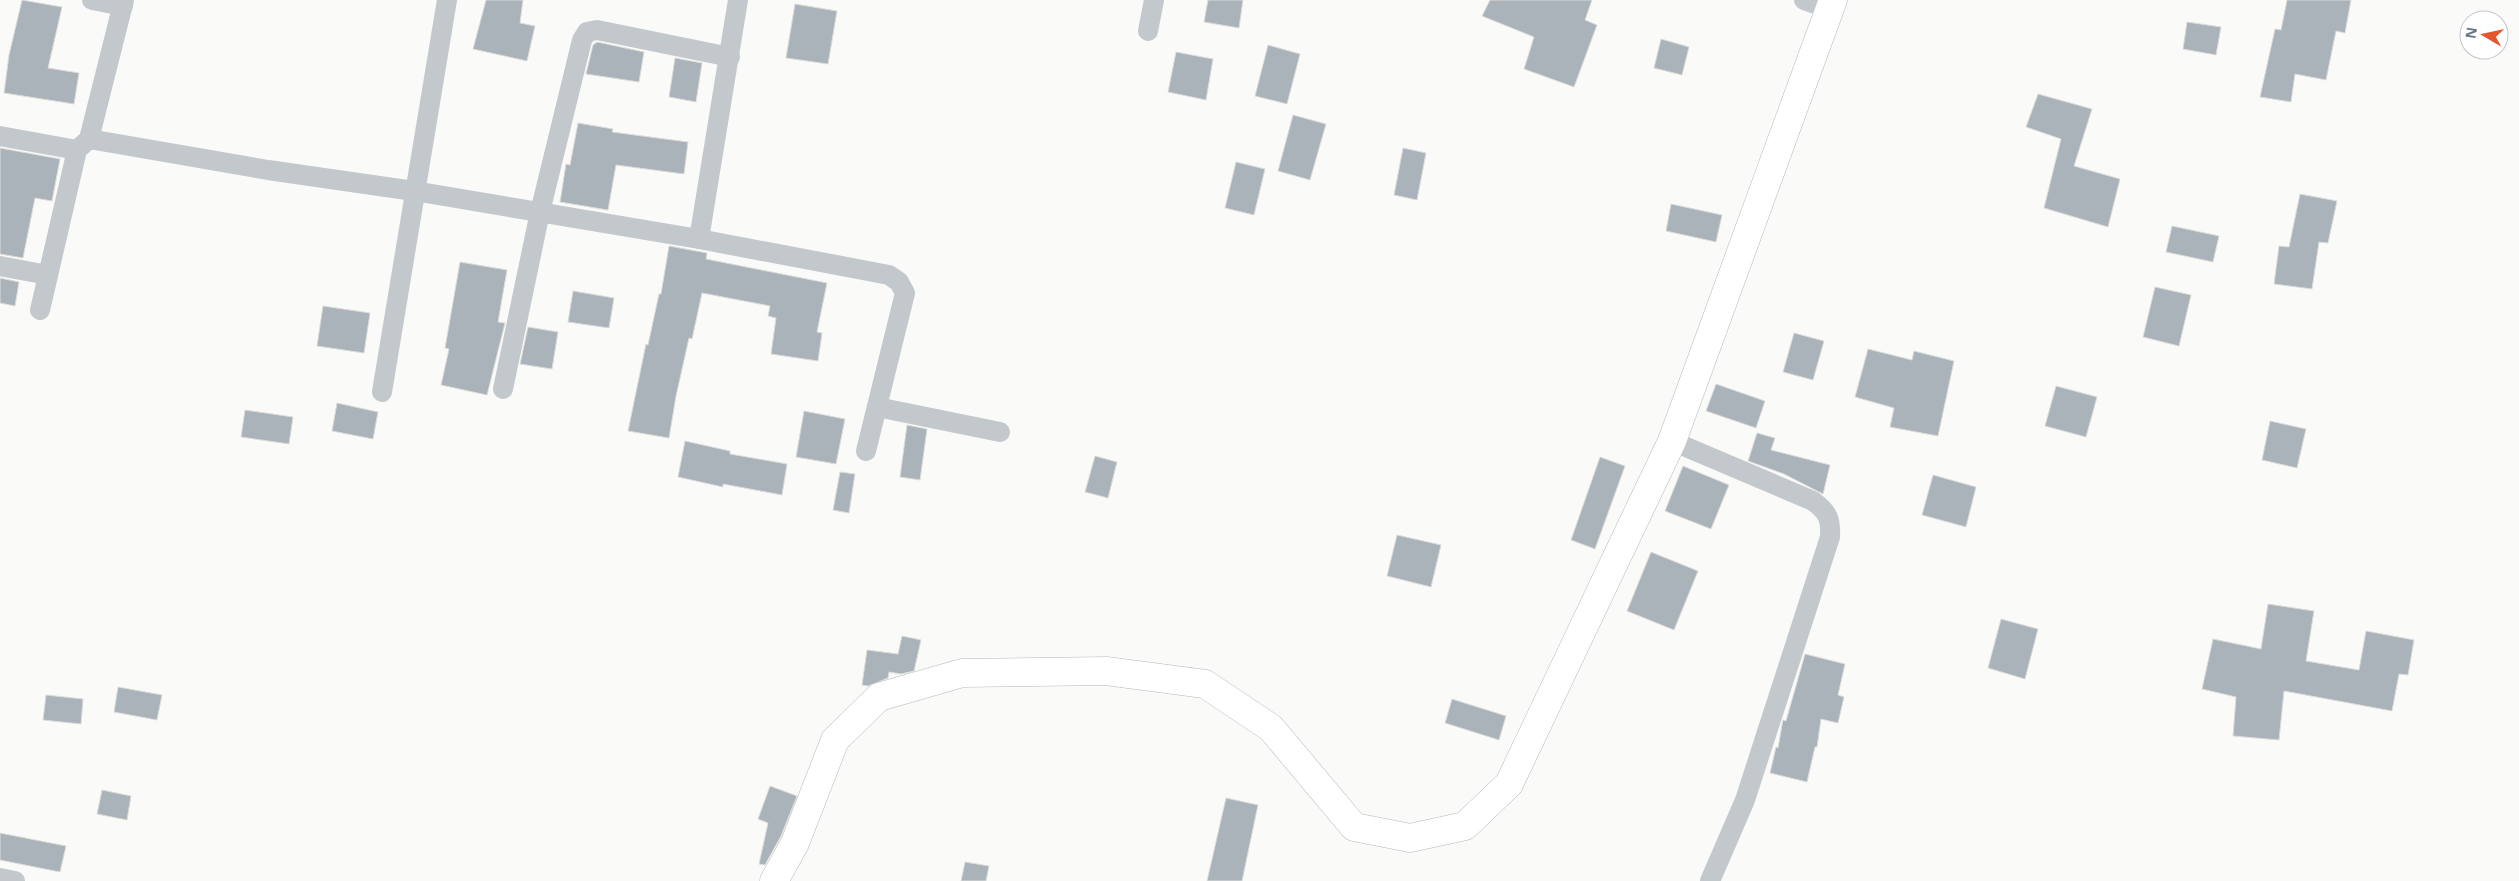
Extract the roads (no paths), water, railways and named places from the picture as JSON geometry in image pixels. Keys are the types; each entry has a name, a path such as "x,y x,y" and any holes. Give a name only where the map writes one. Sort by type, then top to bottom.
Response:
{"main road":[{"path":"774,881 795,843 835,740 879,696 962,673 1106,671 1205,684 1271,728 1315,777 1354,827 1410,838 1464,826 1509,784 1672,441 1831,5"}],"street":[{"path":"40,310 83,145 124,3 92,0"},
{"path":"382,392 447,0"},
{"path":"699,239 738,0"},
{"path":"1148,31 1154,0"},
{"path":"1804,0 1831,5"},
{"path":"503,389 540,212 582,40 587,32 598,30 730,57"},
{"path":"0,136 83,145 414,191 699,239 889,275 900,282 906,293 866,451"},
{"path":"0,266 48,275"},
{"path":"877,407 1000,432"},
{"path":"1672,441 1813,501 1826,510 1831,521 1830,537 1745,800 1710,881"},
{"path":"0,878 15,881"}]}
